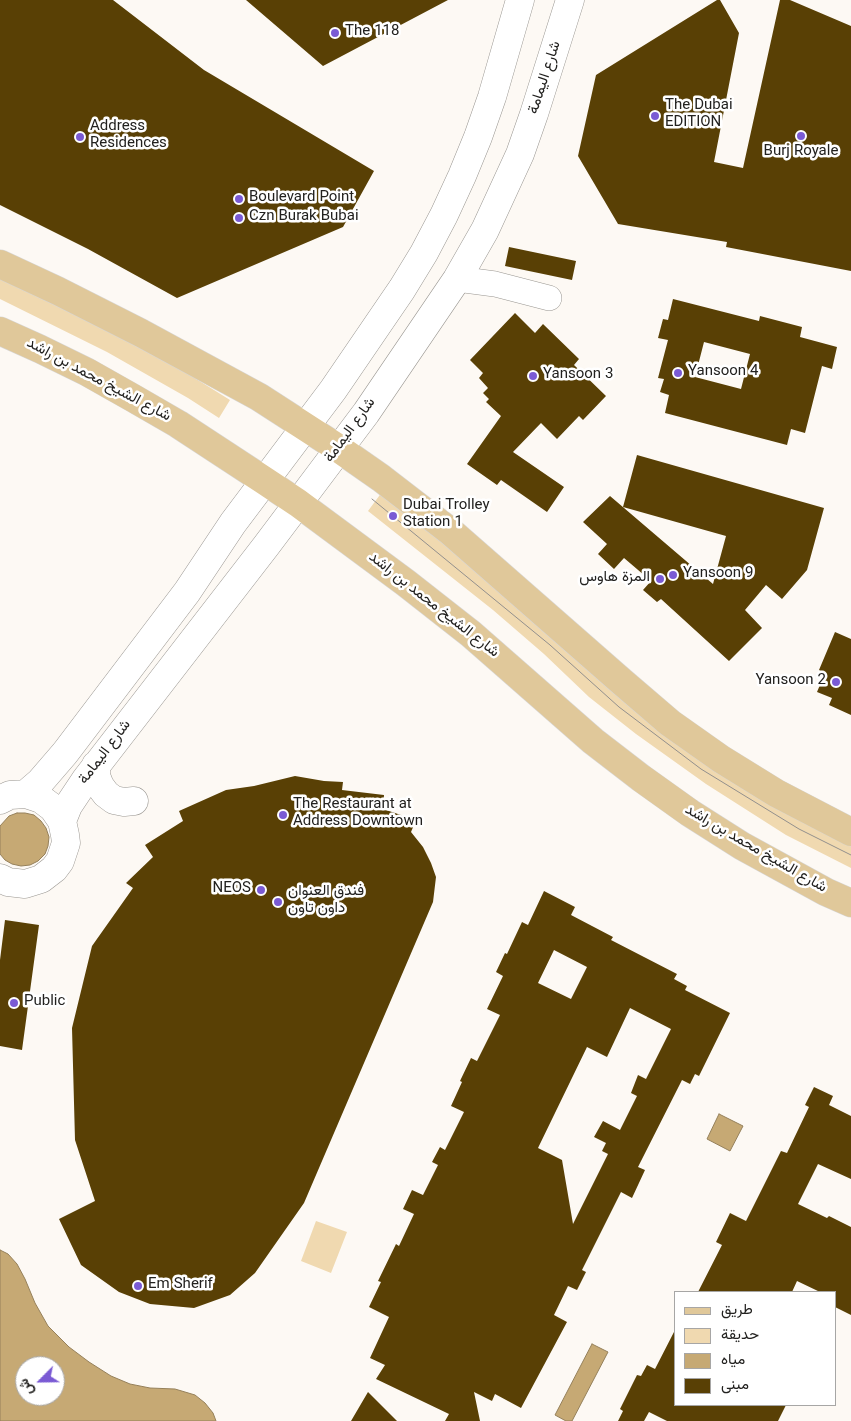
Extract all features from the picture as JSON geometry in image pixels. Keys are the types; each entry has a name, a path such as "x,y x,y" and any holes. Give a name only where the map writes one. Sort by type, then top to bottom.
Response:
{"main road":[{"path":"0,264 140,333 259,397 338,448 381,478 451,532 670,723 720,759 776,793 851,832"},
{"name":"شارع الشيخ محمد بن راشد","path":"0,331 87,372 133,398 178,424 298,503 471,634 593,741 641,778 690,813 742,846 795,876 851,903"}],"street":[{"path":"13,797 53,768 77,739 187,592 233,523 333,390 402,289 444,215 481,129 518,2"},
{"name":"شارع اليمامة","path":"62,821 76,792 366,412 464,268 520,154 571,6"},
{"path":"464,268 495,284 550,292"},
{"path":"96,765 96,776 106,794 114,800 134,801"},
{"path":"0,878 8,882 25,884 41,879 54,869 60,861 66,843 62,821 53,808 41,799 13,797"}],"green space":[{"path":"0,277 153,352 230,400 219,418 107,352 0,299"},
{"path":"382,492 851,844 851,868 786,835 706,784 636,734 589,697 544,654 493,610 368,511"},
{"path":"316,1221 347,1232 331,1273 301,1261"}],"water":[{"path":"17,813 34,815 46,828 49,837 45,854 38,861 30,865 12,864 0,854 0,826 9,816"},
{"path":"719,1114 743,1126 730,1151 707,1139"},
{"path":"0,1250 8,1254 17,1264 48,1326 69,1347 111,1376 130,1384 150,1388 175,1389 195,1395 205,1403 213,1413 216,1421 0,1421"},
{"path":"592,1344 608,1352 572,1421 566,1421 555,1415"}],"building":[{"path":"0,0 113,0 204,70 374,171 343,227 177,298 88,249 0,205"},
{"name":"The 118","path":"246,0 448,0 323,66"},
{"path":"717,0 720,0 739,33 714,162 743,168 780,0 790,0 851,26 851,271 726,247 727,242 618,224 578,156 596,75"},
{"path":"509,247 576,261 572,280 505,266"},
{"name":"Yansoon 4","path":"673,299 759,321 760,316 802,327 800,337 837,347 832,369 822,366 805,433 791,429 787,445 665,413 669,395 660,392 664,379 658,378 668,340 658,338 663,319 668,320","holes":["704,342 750,354 741,389 695,377"]},
{"name":"Yansoon 3","path":"515,313 535,333 543,324 579,359 574,365 606,396 583,420 579,416 557,439 541,423 513,452 564,487 547,512 501,480 497,485 467,464 501,416 486,402 489,399 483,393 488,388 479,378 483,373 470,360"},
{"path":"637,455 824,508 807,570 782,599 766,585 745,610 762,628 729,661 661,599 657,602 643,590 651,581 624,558 614,569 598,554 607,544 583,522 610,496 713,584 726,536 623,507"},
{"name":"Yansoon 2","path":"835,632 851,639 851,715 829,705 832,698 817,692 825,673 819,670"},
{"name":"فندق العنوان داون تاون","path":"295,776 343,782 342,790 384,795 383,809 416,820 411,832 423,847 436,877 433,902 304,1203 255,1273 230,1295 194,1308 150,1304 119,1292 81,1265 59,1219 95,1201 75,1140 72,1028 92,946 133,888 126,883 153,857 145,845 183,821 179,811 226,790 254,786"},
{"path":"544,891 575,907 571,915 613,937 611,940 677,974 674,979 687,986 685,990 730,1013 699,1076 695,1074 690,1084 682,1080 638,1167 645,1170 632,1198 621,1192 582,1270 586,1272 577,1290 568,1286 554,1315 567,1322 521,1408 495,1394 492,1401 474,1392 480,1421 445,1421 449,1414 376,1379 385,1365 370,1358 389,1317 369,1307 381,1282 378,1281 396,1244 399,1246 414,1214 403,1209 412,1190 423,1195 438,1165 432,1162 440,1147 445,1150 464,1112 451,1106 471,1058 477,1061 500,1015 487,1009 503,976 496,972 522,922 528,925","holes":["554,950 587,967 571,999 538,983","630,1008 671,1029 646,1079 638,1075 631,1093 637,1096 620,1130 603,1121 594,1137 606,1143 602,1151 608,1154 573,1224 562,1160 538,1148 587,1047 607,1057"]},
{"name":"Public","path":"5,920 39,925 22,1050 0,1046 0,960"},
{"path":"814,1087 833,1096 829,1105 851,1116 851,1179 818,1164 798,1204 851,1227 851,1315 836,1308 836,1291 818,1291 797,1281 792,1291 699,1291 722,1245 716,1242 730,1213 746,1221 781,1151 787,1153 809,1107 805,1105"},
{"path":"674,1332 674,1406 786,1406 778,1421 667,1421 649,1412 644,1421 618,1421 623,1411 620,1409 637,1375 641,1376 647,1365 655,1369"},
{"path":"368,1392 397,1421 351,1421"}],"tram line":[{"path":"372,499 550,645 619,707 701,769 799,829 851,855"}],"place":[{"name":"The 118","path":"335,33"},
{"name":"The Dubai EDITION","path":"655,116"},
{"name":"Burj Royale","path":"801,136"},
{"name":"Address Residences","path":"80,137"},
{"name":"Boulevard Point","path":"239,199"},
{"name":"Czn Burak Bubai","path":"239,218"},
{"name":"Yansoon 4","path":"678,373"},
{"name":"Yansoon 3","path":"533,376"},
{"name":"Dubai Trolley Station 1","path":"393,516"},
{"name":"Yansoon 9","path":"673,575"},
{"name":"المزة هاوس","path":"660,579"},
{"name":"Yansoon 2","path":"836,682"},
{"name":"The Restaurant at Address Downtown","path":"283,815"},
{"name":"NEOS","path":"261,890"},
{"name":"فندق العنوان داون تاون","path":"278,902"},
{"name":"Public","path":"14,1003"},
{"name":"Em Sherif","path":"138,1286"}]}
